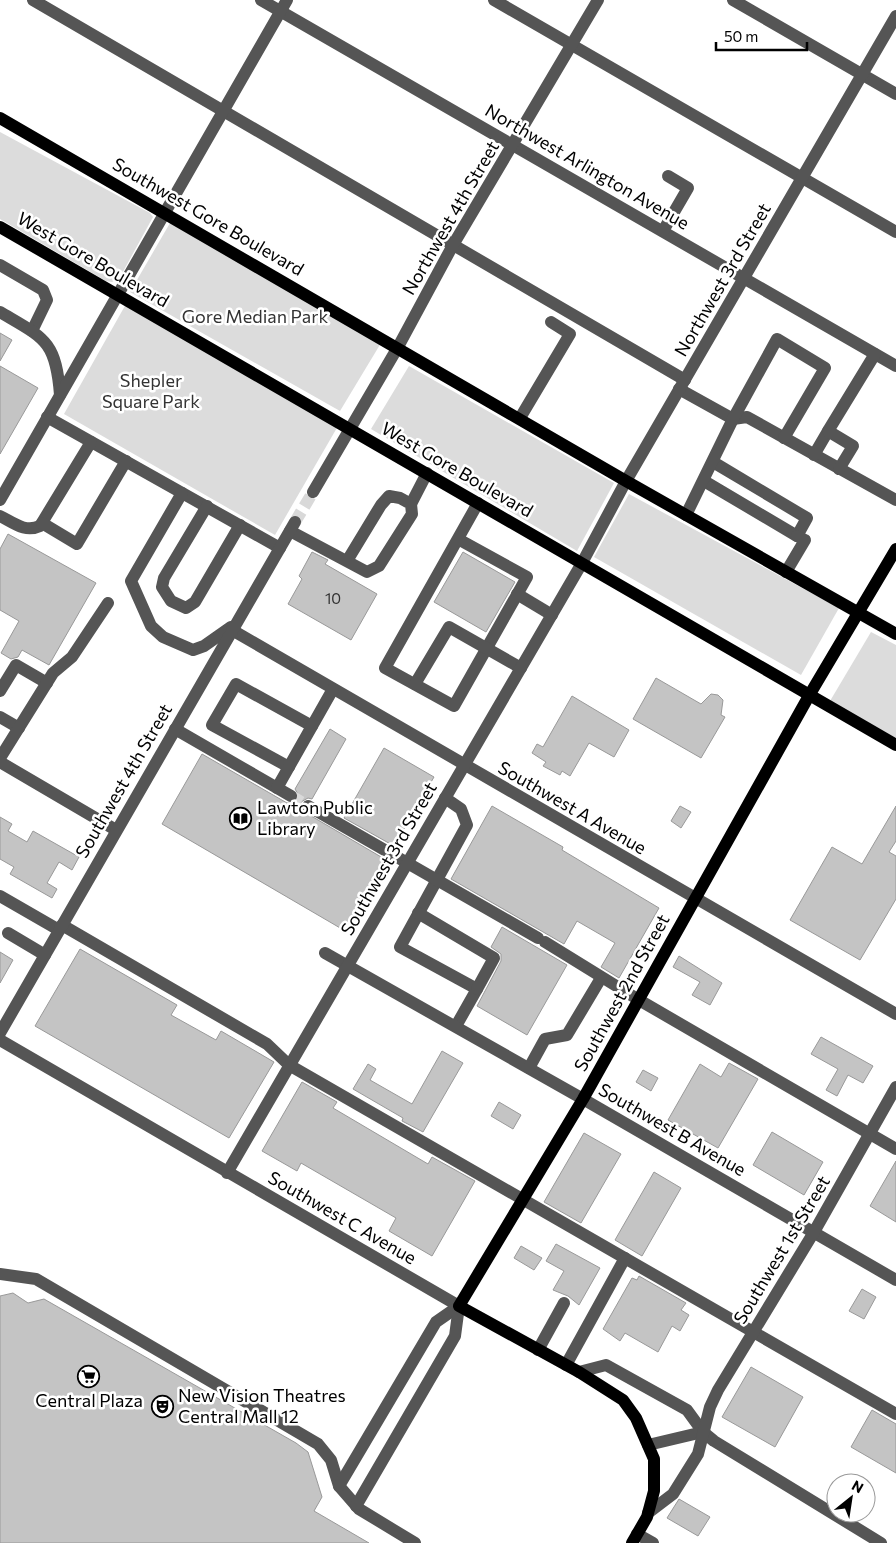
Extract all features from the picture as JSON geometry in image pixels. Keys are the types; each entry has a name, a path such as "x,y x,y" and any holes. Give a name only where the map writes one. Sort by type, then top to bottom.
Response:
{"main road":[{"name":"Southwest Gore Boulevard","path":"0,118 398,347"},
{"name":"West Gore Boulevard","path":"0,227 896,744"},
{"path":"398,347 626,481 896,634"},
{"name":"Southwest 2nd Street","path":"460,1306 583,1099 810,694 896,548"},
{"name":"Southwest C Avenue","path":"460,1306 579,1372 623,1400 636,1418 648,1445"},
{"path":"635,1538 648,1512 654,1491 654,1459 648,1445"}],"street":[{"path":"33,0 453,245 682,384 733,419 746,417 896,500"},
{"name":"Northwest Arlington Avenue","path":"261,0 896,366"},
{"path":"1,498 287,0"},
{"path":"494,0 896,232"},
{"name":"Northwest 4th Street","path":"313,492 398,347 453,245 514,145 598,0"},
{"path":"733,0 896,94"},
{"name":"Northwest 3rd Street","path":"582,563 626,481 896,16"},
{"path":"663,231 688,188 668,176"},
{"path":"0,265 43,290 47,300 32,331"},
{"path":"0,312 32,331 50,346 59,376 60,395"},
{"path":"520,418 570,334 551,322"},
{"path":"686,515 714,462 733,419 777,339 825,368 784,438"},
{"path":"814,455 875,354"},
{"path":"48,417 280,548"},
{"path":"828,431 853,446 839,469"},
{"path":"0,516 24,529 32,529 42,523 91,442"},
{"path":"42,523 77,544 126,461"},
{"path":"714,462 807,518 797,536"},
{"path":"411,504 400,498 389,496 381,505 347,561 367,572 379,566 412,514 411,504 427,473"},
{"path":"704,482 805,540 786,572"},
{"path":"182,493 132,581 139,602 151,626 163,637 193,650 204,646 234,627"},
{"path":"458,539 527,577 454,706 385,668 478,503"},
{"path":"207,506 164,578 162,587 171,601 186,608 195,602 240,525"},
{"name":"Southwest 4th Street","path":"0,1033 174,729 293,527 347,561"},
{"name":"Southwest 3rd Street","path":"227,1172 582,563"},
{"path":"517,594 552,615"},
{"path":"0,758 53,673 72,657 108,603"},
{"name":"Southwest A Avenue","path":"234,627 333,689 464,766 896,1014"},
{"path":"415,684 449,627 521,668"},
{"path":"0,691 16,665 47,683"},
{"path":"289,767 212,725 236,684 312,726"},
{"path":"277,788 333,689"},
{"path":"0,716 19,728"},
{"path":"174,729 291,796"},
{"path":"0,762 116,830"},
{"path":"445,798 461,809 467,825 400,947 477,989"},
{"path":"308,806 437,879 541,940 601,978 896,1149"},
{"path":"0,896 60,927 267,1044 289,1064 896,1414"},
{"path":"418,913 494,958 456,1026"},
{"path":"8,934 45,955"},
{"name":"Southwest B Avenue","path":"325,953 456,1026 896,1280"},
{"path":"529,1068 545,1039 567,1035 601,978"},
{"name":"Southwest C Avenue","path":"0,1040 460,1306"},
{"name":"Southwest 1st Street","path":"648,1512 673,1494 698,1454 703,1432 718,1390 814,1232 896,1087"},
{"path":"566,1365 625,1258"},
{"path":"0,1274 36,1279 318,1444 332,1460 339,1486 356,1506 416,1543"},
{"path":"538,1350 564,1304"},
{"path":"339,1486 436,1322 460,1306"},
{"path":"356,1506 455,1336 460,1306"},
{"path":"579,1372 606,1365 687,1410 703,1432 714,1442 882,1543"},
{"path":"648,1445 703,1432"},
{"path":"635,1538 653,1543"}],"green space":[{"path":"0,132 150,213 153,217 119,279 112,282 106,281 0,219"},
{"name":"Gore Median Park","path":"170,223 381,343 340,411 130,292"},
{"name":"Shepler Square Park","path":"126,304 338,426 275,535 64,414"},
{"path":"409,366 614,483 577,551 371,429"},
{"path":"629,494 839,608 801,675 594,557"},
{"path":"871,632 896,645 896,738 830,701"}],"building":[{"path":"0,333 12,340 0,361"},
{"path":"0,366 38,388 0,454"},
{"path":"8,534 96,583 49,665 22,650 18,657 11,659 1,653 19,621 0,610 0,549"},
{"path":"312,552 328,560 325,564 377,594 351,640 288,604 302,579 299,576"},
{"path":"463,552 515,582 486,632 434,602"},
{"path":"656,678 701,704 711,694 718,695 723,700 721,715 725,717 701,758 633,719"},
{"path":"572,696 629,730 614,757 589,743 570,776 562,771 560,775 543,766 546,762 532,753 537,744 543,747"},
{"name":"Lawton Public Library","path":"330,729 346,739 312,799 308,798 301,802 301,810 388,861 347,932 162,824 202,754 287,803 295,803 299,796 295,789"},
{"path":"384,748 434,777 394,846 344,818"},
{"path":"492,806 563,847 562,850 659,908 619,978 601,967 615,943 577,921 564,944 451,879"},
{"path":"680,806 691,812 681,828 671,821"},
{"path":"896,806 896,841 889,852 896,856 896,899 860,960 790,920 832,847 862,864"},
{"path":"0,817 12,824 8,831 27,842 33,831 79,857 72,870 59,862 47,883 57,889 52,898 10,874 14,867 0,859"},
{"path":"502,927 567,965 527,1035 477,1006 501,961 501,954 491,947"},
{"path":"80,949 177,1005 171,1015 216,1040 221,1031 274,1062 229,1138 35,1026"},
{"path":"0,952 13,960 0,983"},
{"path":"679,956 722,983 710,1005 692,995 700,982 673,967"},
{"path":"821,1037 873,1066 863,1083 848,1075 837,1096 826,1090 838,1069 811,1054"},
{"path":"442,1051 463,1063 423,1132 402,1121 403,1118 353,1089 368,1064 376,1069 370,1080 412,1104"},
{"path":"729,1063 758,1079 718,1148 668,1120 700,1064 721,1077"},
{"path":"643,1070 658,1078 651,1091 636,1082"},
{"path":"302,1082 337,1102 333,1108 428,1164 432,1157 475,1181 432,1256 389,1231 396,1218 301,1163 297,1171 262,1151"},
{"path":"499,1102 521,1115 513,1129 491,1116"},
{"path":"772,1132 823,1162 804,1195 753,1165"},
{"path":"584,1133 621,1154 581,1223 544,1202"},
{"path":"896,1161 896,1222 870,1206"},
{"path":"654,1172 681,1188 642,1256 615,1240"},
{"path":"556,1244 600,1268 579,1305 568,1296 553,1290 564,1271 546,1261"},
{"path":"521,1246 542,1258 534,1270 514,1258"},
{"path":"639,1276 686,1303 681,1310 689,1315 680,1331 672,1326 658,1352 625,1333 620,1341 603,1329 632,1278 637,1280"},
{"path":"862,1289 876,1297 864,1319 849,1311"},
{"name":"Central Plaza","path":"13,1293 28,1303 44,1299 296,1443 308,1452 322,1497 314,1511 369,1543 0,1543 0,1296"},
{"path":"751,1367 803,1397 775,1447 722,1417"},
{"path":"872,1410 896,1424 896,1473 851,1447"},
{"path":"679,1499 710,1517 698,1536 667,1518"}],"tunnel":[{"path":"295,522 313,492"},
{"path":"291,796 308,806"}],"place":[{"name":"Lawton Public Library","path":"241,818"},
{"name":"Central Plaza","path":"89,1376"},
{"name":"New Vision Theatres Central Mall 12","path":"162,1406"}]}
